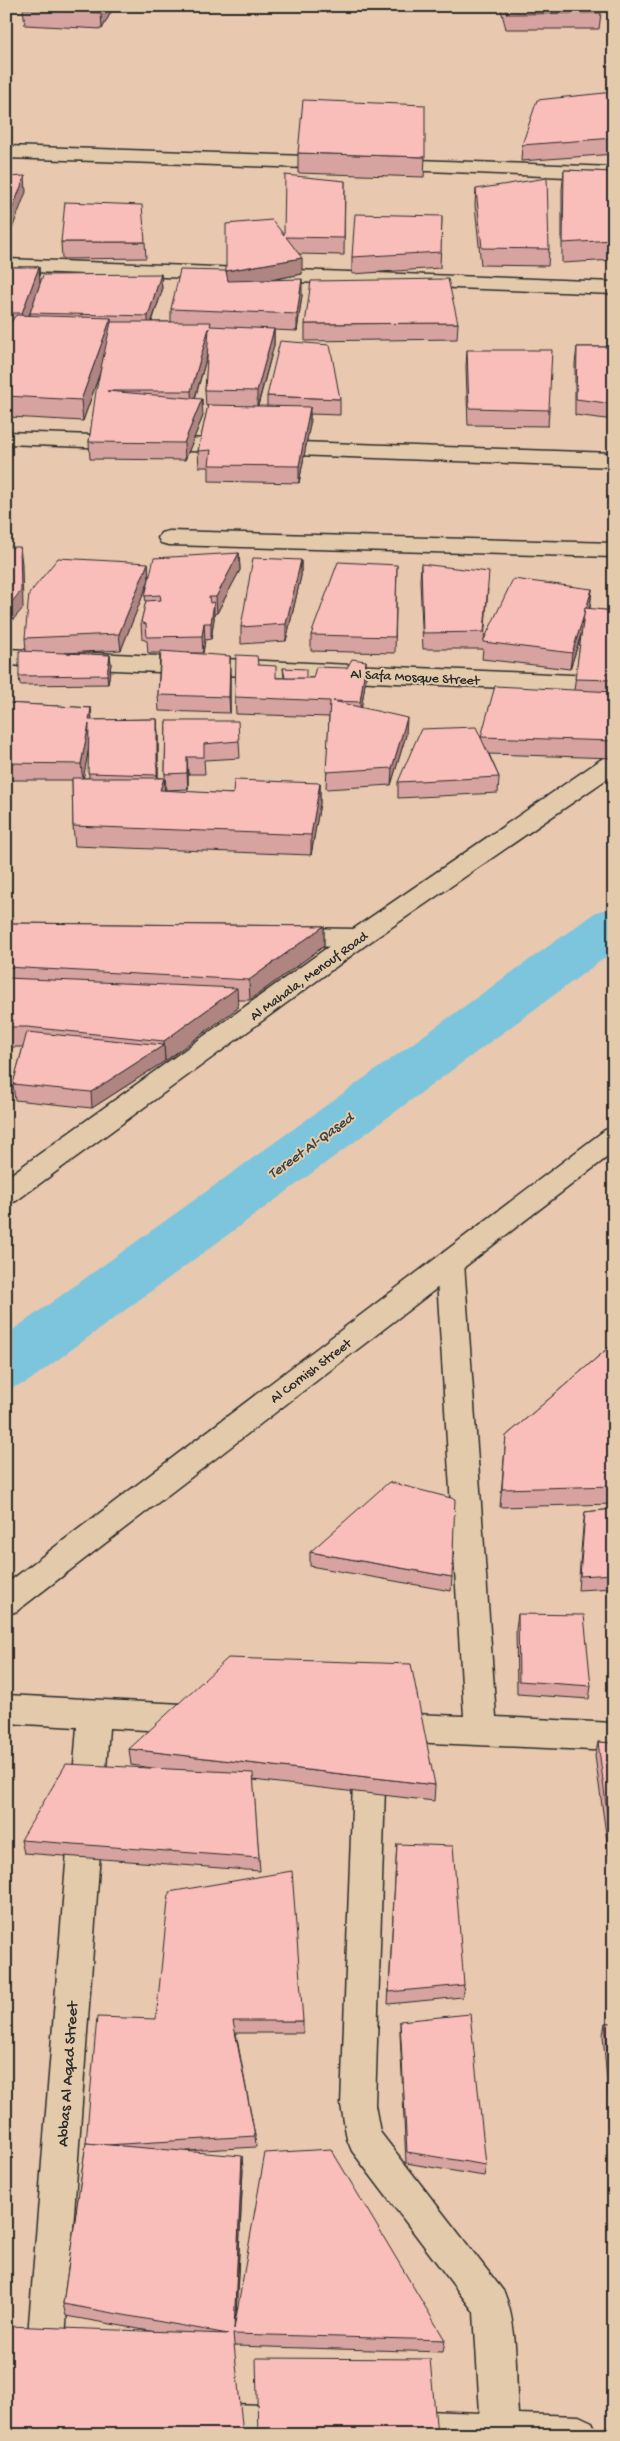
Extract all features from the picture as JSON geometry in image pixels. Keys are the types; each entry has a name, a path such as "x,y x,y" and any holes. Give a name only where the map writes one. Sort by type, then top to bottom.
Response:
{"street":[{"path":"6,152 355,164"},
{"path":"375,165 614,173"},
{"path":"6,265 614,288"},
{"path":"6,438 614,460"},
{"path":"170,538 614,550"},
{"name":"Al Safa Mosque Street","path":"6,657 614,685"},
{"name":"Al Mahala, Menouf Road","path":"6,1194 358,938 614,762"},
{"path":"260,937 358,938"},
{"name":"Al Cornish Street","path":"6,1602 614,1137"},
{"path":"450,1263 481,1730"},
{"path":"6,1709 233,1720"},
{"name":"Abbas Al Aqad Street","path":"39,2421 94,1714"},
{"path":"500,2433 495,2333 491,2305 364,2139 360,2123 358,2105 366,1726 614,1737"},
{"path":"169,2421 219,2429 326,2426"},
{"path":"364,2428 579,2435"}],"building":[{"path":"25,6 104,6 101,13 23,9"},
{"path":"505,6 598,6 601,13 507,14"},
{"path":"614,92 614,138 522,145 537,100"},
{"path":"303,100 425,105 425,157 298,153"},
{"path":"564,170 614,172 614,240 563,243"},
{"path":"285,175 345,181 344,238 286,237 302,258 226,271 226,224 272,220 284,235"},
{"path":"25,176 6,225 6,177"},
{"path":"547,178 549,249 482,248 476,189"},
{"path":"65,202 142,205 145,242 61,242"},
{"path":"355,214 442,216 441,252 352,257"},
{"path":"6,267 39,267 22,313 6,313"},
{"path":"180,270 226,271 228,281 302,279 297,314 171,309"},
{"path":"161,274 148,316 30,313 43,275"},
{"path":"448,279 458,323 305,324 311,281"},
{"path":"16,315 111,318 81,400 6,396 6,329"},
{"path":"111,322 211,322 210,326 274,329 257,391 205,390 209,328 191,391 107,391 202,399 184,443 89,442 96,391"},
{"path":"280,341 330,345 340,399 267,396"},
{"path":"577,347 614,347 614,404 576,399"},
{"path":"467,350 552,350 549,410 469,408"},
{"path":"6,405 8,405 6,421"},
{"path":"208,405 310,407 299,466 209,465 211,450 198,451"},
{"path":"6,547 20,547 21,591 6,609"},
{"path":"239,553 216,597 209,597 210,603 214,602 211,623 204,623 202,636 147,637 146,624 141,622 146,601 161,600 160,595 145,596 154,558"},
{"path":"58,558 148,563 119,634 25,638 29,594"},
{"path":"253,558 301,560 286,624 241,627"},
{"path":"338,562 397,565 395,637 311,635"},
{"path":"421,564 489,572 484,632 423,633"},
{"path":"513,579 592,589 572,653 483,642"},
{"path":"585,608 614,611 614,680 575,679"},
{"path":"19,651 110,655 107,675 19,676"},
{"path":"161,651 230,656 229,697 158,695"},
{"path":"236,655 257,656 258,665 276,666 276,678 313,678 316,667 347,668 352,659 366,661 360,702 333,701 407,718 392,768 326,772 330,701 235,697"},
{"path":"283,668 306,669 306,678 285,678"},
{"path":"495,686 614,692 614,741 481,737"},
{"path":"6,703 91,708 89,720 157,719 157,775 88,773 89,724 81,764 6,763"},
{"path":"166,721 238,721 239,741 204,744 204,757 187,757 187,773 165,774"},
{"path":"476,727 499,777 398,782 421,729"},
{"path":"72,778 164,778 160,790 233,794 234,780 320,783 311,835 73,826"},
{"path":"6,923 324,926 249,980 6,967"},
{"path":"6,978 237,988 164,1041 27,1027 6,1027"},
{"path":"27,1032 164,1045 91,1092 13,1084"},
{"path":"614,1343 614,1486 502,1489 506,1436"},
{"path":"389,1482 455,1499 452,1577 310,1552"},
{"path":"614,1509 614,1574 580,1576 585,1512"},
{"path":"518,1614 584,1615 591,1686 519,1681"},
{"path":"228,1658 411,1664 435,1785 129,1749"},
{"path":"598,1742 614,1743 614,1842 611,1842"},
{"path":"66,1764 253,1773 259,1858 21,1840"},
{"path":"397,1844 453,1846 464,1985 389,1992"},
{"path":"292,1871 303,2021 233,2021 255,2136 106,2145 86,2143 97,2017 156,2019 169,1892"},
{"path":"470,2014 486,2165 407,2152 400,2021"},
{"path":"605,2023 614,2023 614,2093 612,2093"},
{"path":"86,2143 242,2156 234,2329 265,2153 331,2149 445,2340 233,2334 243,2435 6,2435 6,2326 228,2334 63,2304"},
{"path":"256,2358 430,2359 437,2435 258,2435"}],"waterway":[{"name":"Tereet Al-Qased","path":"6,1366 614,925"}]}
